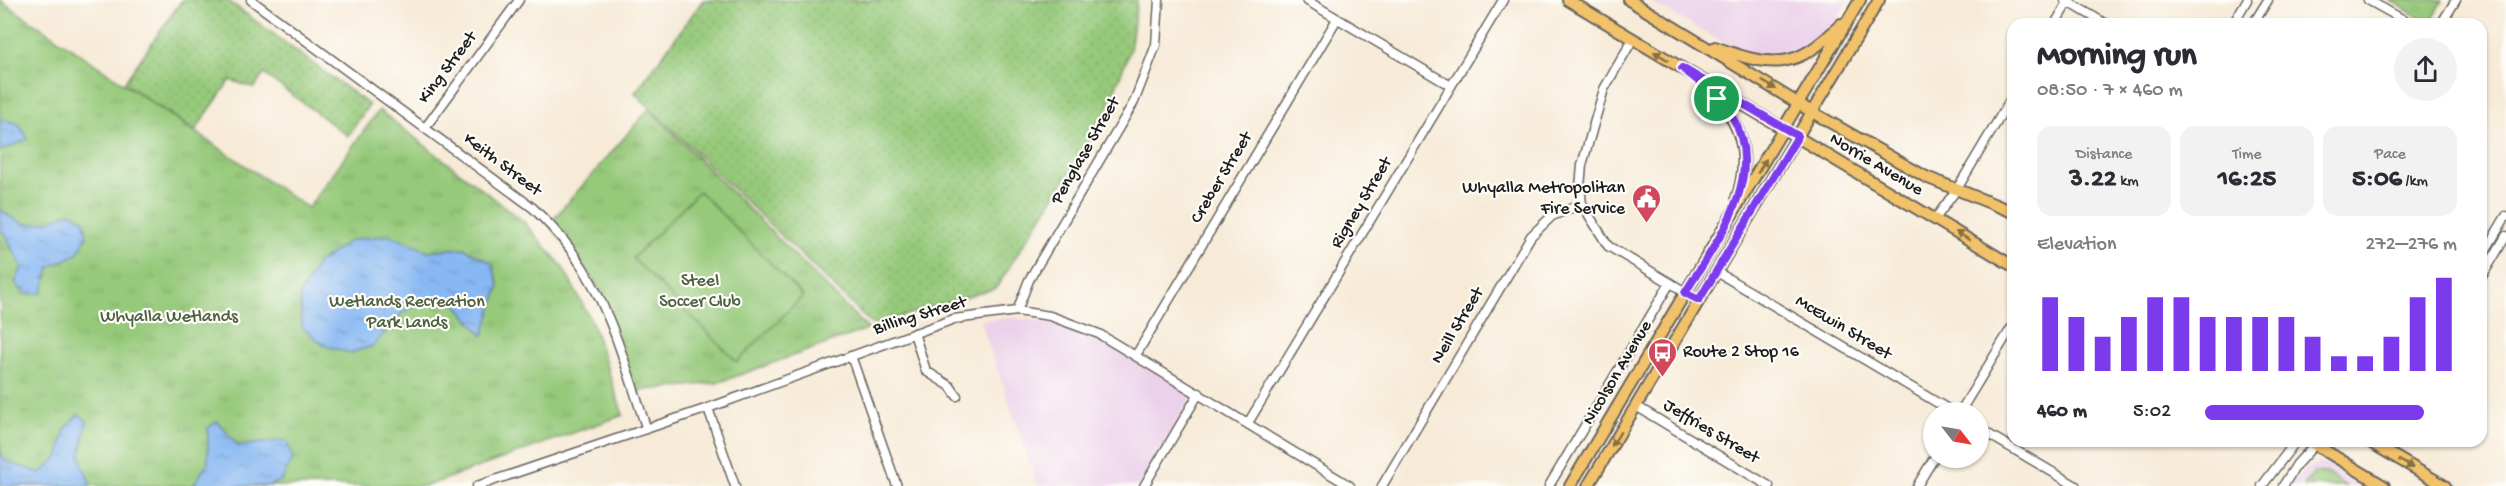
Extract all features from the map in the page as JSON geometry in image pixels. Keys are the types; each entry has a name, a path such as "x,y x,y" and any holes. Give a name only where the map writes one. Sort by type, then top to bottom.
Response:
{"main road":[{"name":"Norrie Avenue","path":"1629,0 1812,112 1926,177 2007,210"},
{"name":"Nicolson Avenue","path":"1570,486 1860,0"},
{"name":"Nicolson Avenue","path":"1588,486 1879,0"},
{"name":"Norrie Avenue","path":"1573,1 2007,262"},
{"path":"1694,40 1755,61 1781,62 1806,54 1835,31 1852,13"},
{"path":"1682,68 1731,114 1742,142 1740,188 1731,216"},
{"path":"2322,447 2384,486"},
{"path":"2378,447 2445,486"}],"street":[{"name":"Keith Street","path":"251,0 533,208 573,252 595,287 610,321 646,427"},
{"name":"King Street","path":"425,128 519,0"},
{"name":"Penglase Street","path":"1017,311 1029,280 1134,102 1156,45 1159,0"},
{"path":"1306,0 1451,86"},
{"name":"Rigney Street","path":"1248,423 1503,0"},
{"path":"2236,18 2247,0"},
{"path":"2257,18 2268,0"},
{"path":"2368,0 2400,18"},
{"path":"2445,18 2456,0"},
{"path":"2058,18 2067,1 2096,18"},
{"name":"Creber Street","path":"1136,355 1337,19"},
{"path":"1633,39 1604,89 1581,165 1582,204 1608,246 1699,300"},
{"path":"1935,219 1957,189 2007,105"},
{"name":"Neill Street","path":"1382,486 1531,236 1552,216 1582,204"},
{"path":"2487,248 2506,216"},
{"path":"2487,268 2506,236"},
{"name":"McEwin Street","path":"1716,272 1936,402"},
{"name":"Nicolson Avenue","path":"1549,486 1670,283"},
{"name":"Billing Street","path":"477,486 646,427 708,408 954,319 1017,311 1068,321 1099,334 1350,486"},
{"path":"914,333 926,371 950,386 957,396"},
{"path":"1966,402 2007,335"},
{"path":"851,356 897,486"},
{"path":"1144,486 1199,393"},
{"name":"Jeffries Street","path":"1636,406 1770,486"},
{"path":"708,408 735,486"},
{"path":"1989,435 2007,445"},
{"path":"2010,447 2076,486"},
{"path":"2262,486 2291,447"},
{"path":"2283,486 2310,447"},
{"path":"1917,486 1928,468"}],"shaded area":[{"path":"1647,0 1848,0 1831,29 1814,43 1794,52 1774,56 1744,54"},
{"path":"1013,318 1048,322 1098,337 1195,391 1139,486 1038,486 980,320"},
{"path":"2320,462 2335,466 2368,486 2289,486 2306,469"}],"green space":[{"name":"Whyalla Wetlands","path":"0,0 308,208 379,110 523,221 562,266 592,322 623,415 426,486 0,486"},
{"path":"182,0 227,0 369,105 348,136 264,74 254,88 230,80 195,131 124,83"},
{"path":"703,0 1137,0 1130,50 1104,118 996,288 873,325 635,93"},
{"path":"2390,0 2444,0 2434,18 2420,18"},
{"name":"Steel Soccer Club","path":"649,109 868,329 717,383 634,391 604,295 549,224"},
{"path":"699,191 803,296 737,362 633,258"},
{"path":"2314,472 2326,473 2346,486 2304,486"}],"water":[{"path":"0,120 18,123 28,139 0,151"},
{"path":"0,209 18,221 26,223 42,223 70,212 84,220 87,236 77,254 50,267 42,293 25,294 15,282 22,267 0,229"},
{"path":"390,235 428,251 464,248 492,263 499,286 483,336 456,304 431,300 404,311 373,346 350,353 323,345 302,327 300,294 318,263 351,240"},
{"path":"78,414 87,421 80,457 91,486 0,486 0,450 5,461 41,473 59,456 65,430"},
{"path":"217,421 238,446 286,440 293,459 281,481 267,486 193,486 208,462 208,428"}],"place":[{"name":"Whyalla Metropolitan Fire Service","path":"1646,224"},
{"name":"Route 2 Stop 16","path":"1662,378"}],"route":[{"path":"1682,68 1798,136 1699,300 1685,293 1731,216 1740,188 1742,171 1742,142 1731,114 1717,99 1682,68"}],"park label":[{"name":"Wetlands Recreation Park Lands","path":"407,312"}]}
